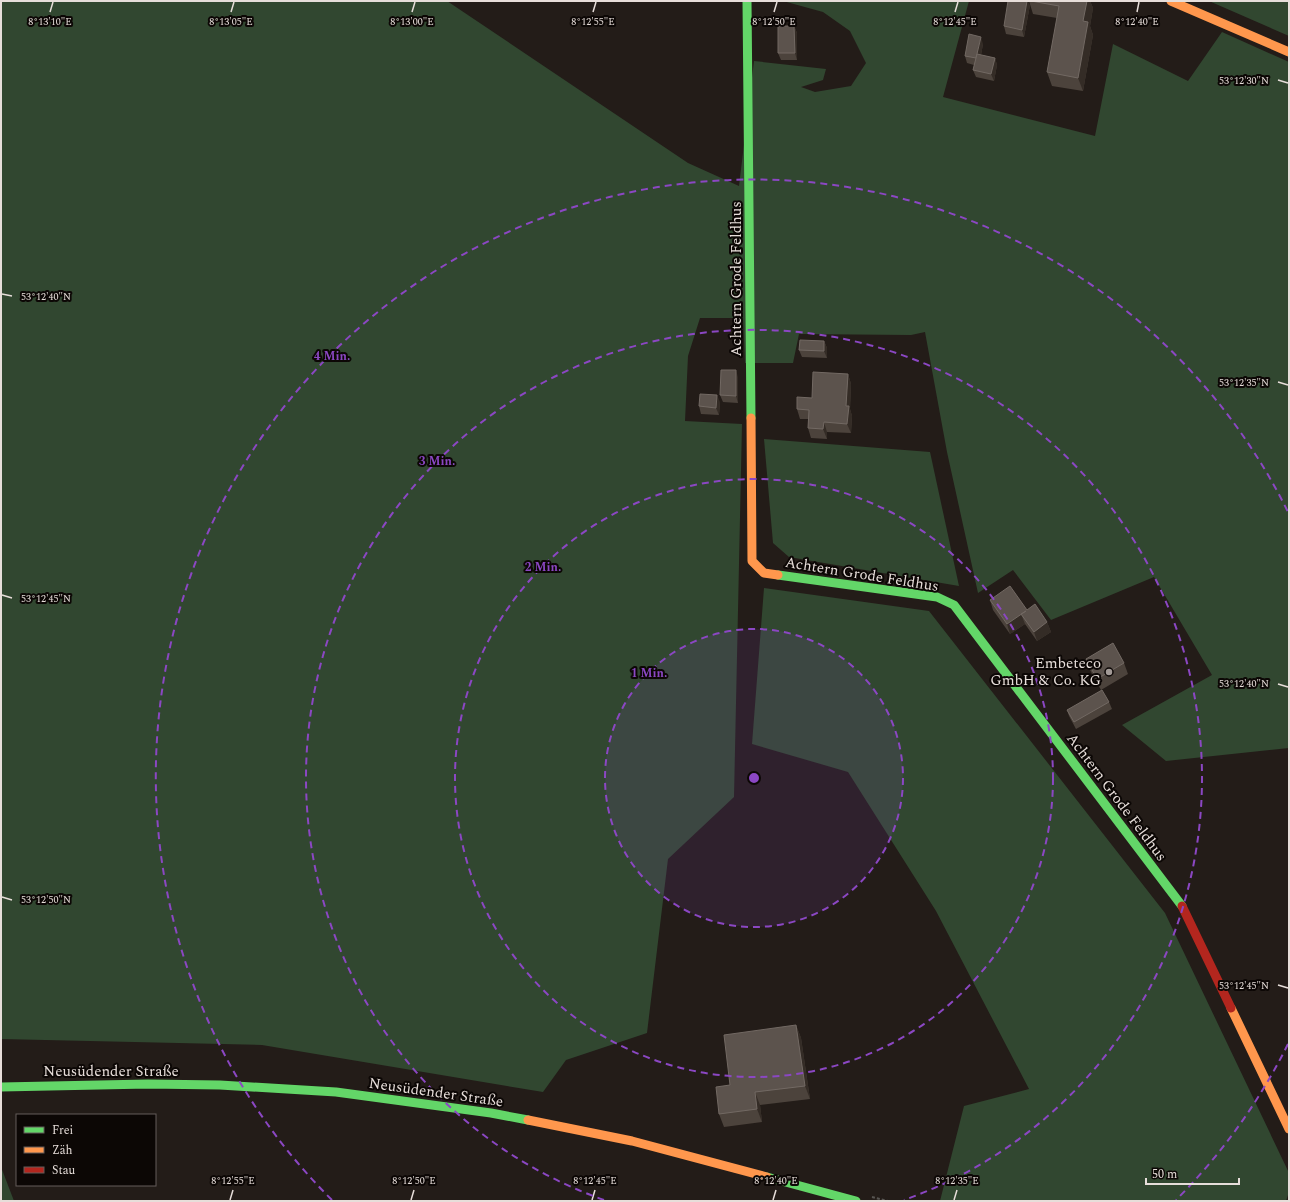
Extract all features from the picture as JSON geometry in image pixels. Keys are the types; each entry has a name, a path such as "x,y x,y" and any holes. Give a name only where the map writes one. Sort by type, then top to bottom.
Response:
{"street":[{"name":"Achtern Grode Feldhus","path":"747,1 752,561 764,573 937,597 954,605 1183,907 1289,1129"},
{"path":"1171,1 1289,52"},
{"name":"Neusüdender Straße","path":"1,1087 164,1084 220,1085 336,1092 492,1113 632,1140 856,1201"}],"green space":[{"path":"1,1 447,1 688,163 739,186 754,61 826,69 823,80 801,87 815,92 851,86 866,63 850,31 823,12 783,1 969,1 943,97 1095,136 1113,44 1188,81 1222,32 1289,62 1289,748 1166,761 1122,725 1212,675 1154,577 1051,620 1013,570 978,593 947,452 925,332 911,335 799,334 793,363 745,363 743,318 700,318 688,356 685,421 742,424 734,797 668,859 647,1033 566,1060 543,1092 262,1045 1,1039"},
{"path":"1209,1 1289,1 1289,36"},
{"path":"764,439 930,452 959,586 789,557 773,543"},
{"path":"764,588 929,611 1165,913 1289,1173 1289,1192 1286,1201 940,1201 964,1106 1029,1089 936,911 848,772 752,744"},
{"path":"1,1167 14,1201 1,1201"}],"building":[{"path":"1008,1 1027,1 1022,30 1004,26"},
{"path":"1031,1 1087,1 1083,21 1088,22 1078,78 1047,72 1059,6"},
{"path":"778,26 794,26 795,53 778,53"},
{"path":"969,34 981,37 976,58 965,56"},
{"path":"977,54 995,58 991,74 973,70"},
{"path":"800,340 824,341 824,351 799,350"},
{"path":"721,370 736,370 736,396 720,395"},
{"path":"813,372 848,374 846,406 849,406 847,424 824,422 823,429 808,428 809,410 797,409 797,397 812,398"},
{"path":"700,394 717,395 716,408 699,406"},
{"path":"1010,586 1027,610 1035,604 1047,622 1034,632 1021,614 1007,624 990,600"},
{"path":"1113,643 1124,663 1097,679 1086,659"},
{"path":"1102,690 1109,702 1074,722 1067,710"},
{"path":"796,1025 805,1086 755,1092 757,1109 719,1114 716,1087 730,1085 724,1035"}],"traffic: fast":[{"path":"747,1 751,418"},
{"path":"778,575 937,597 954,605 1182,906"},
{"path":"1,1087 148,1084 220,1085 336,1092 491,1113 528,1120"},
{"path":"767,1177 856,1201"}],"traffic: slow":[{"path":"1171,1 1289,52"},
{"path":"751,418 752,561 764,573 778,575"},
{"path":"1231,1008 1289,1129"},
{"path":"528,1120 632,1141 767,1177"}],"traffic: jam":[{"path":"1182,906 1231,1008"}],"place":[{"name":"Embeteco GmbH & Co. KG","path":"1109,672"}]}
